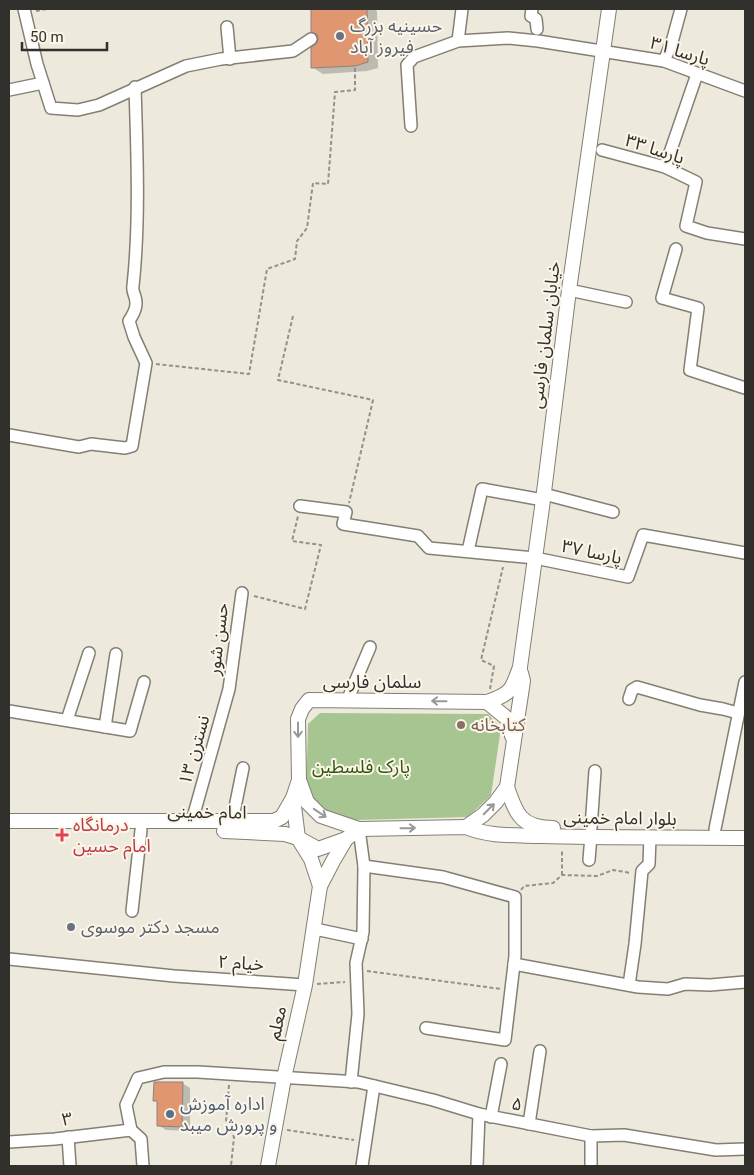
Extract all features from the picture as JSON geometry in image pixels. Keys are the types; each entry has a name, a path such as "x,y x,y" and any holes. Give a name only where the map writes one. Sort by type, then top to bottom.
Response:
{"main road":[{"name":"خیابان سلمان فارسی","path":"520,667 569,290 609,9"},
{"path":"487,702 503,697 509,692 520,667"},
{"path":"466,827 483,815 507,787 523,681 520,667"},
{"name":"سلمان فارسی","path":"299,780 298,719 302,709 309,700 487,702"},
{"path":"487,702 509,720 514,744"},
{"path":"299,780 293,798 292,836 311,859 320,886"},
{"name":"بلوار امام خمینی","path":"299,780 307,802 321,816 359,829 466,827 477,832 494,834 563,836 591,832 745,829"},
{"name":"بلوار امام خمینی","path":"507,787 515,810 520,818 540,828 650,837 745,838"},
{"name":"امام خمینی","path":"9,820 192,822 274,820 282,816 293,798"},
{"name":"امام خمینی","path":"9,829 241,831 292,836"},
{"path":"292,836 318,849 346,839 359,829"},
{"path":"320,886 346,839"},
{"name":"معلم","path":"268,1166 284,1078 305,985 320,886"}],"street":[{"path":"24,9 36,64 51,108 78,110 99,105 135,87 186,66 230,58 293,51 311,39"},
{"path":"458,41 462,9"},
{"path":"532,9 531,16 536,19 538,29"},
{"path":"664,61 672,42 681,9"},
{"path":"227,27 230,58"},
{"name":"پارسا ۳۱","path":"411,126 407,65 414,57 458,41 508,38 664,61 745,91"},
{"path":"665,167 697,74"},
{"path":"9,90 43,83"},
{"path":"9,435 79,447 91,444 125,448 132,446 146,363 129,321 135,311 136,300 132,289 137,238 138,161 135,87"},
{"name":"پارسا ۳۳","path":"602,150 665,167 696,182 686,226 707,233 745,240"},
{"path":"676,249 662,298 698,308 690,370 745,388"},
{"path":"569,290 626,302"},
{"path":"468,552 482,489 543,497 612,512"},
{"path":"300,506 346,512 343,524 418,536 429,548 535,558"},
{"name":"پارسا ۳۷","path":"535,558 628,577 643,535 745,553"},
{"name":"حسن شور","path":"230,689 242,593"},
{"path":"347,701 370,647"},
{"path":"67,720 89,653"},
{"path":"105,727 116,654"},
{"path":"9,711 130,731 144,682"},
{"path":"715,829 745,682"},
{"path":"629,699 632,690 637,687 700,705 738,713"},
{"name":"نسترن ۱۳","path":"192,822 230,689"},
{"path":"232,822 243,768"},
{"path":"589,860 595,771"},
{"path":"351,1082 358,1014 356,963 363,932 364,866 359,829"},
{"path":"132,911 141,830"},
{"path":"629,985 642,871 649,864 650,837"},
{"path":"364,866 443,878 515,897 514,964 504,1040 426,1028"},
{"path":"315,929 362,939"},
{"name":"خیام ۲","path":"9,959 174,976 305,985"},
{"path":"514,964 629,985 668,989 685,984 710,985 745,982"},
{"path":"529,1124 540,1051"},
{"path":"491,1117 501,1064"},
{"name":"۵","path":"131,1130 126,1105 138,1078 164,1072 198,1072 351,1082 433,1100 491,1117 591,1136 624,1135 716,1150 745,1149"},
{"path":"362,1166 374,1086"},
{"path":"477,1166 479,1114"},
{"path":"131,1130 141,1139 143,1166"},
{"name":"۳","path":"9,1142 131,1130"},
{"path":"68,1136 70,1166"},
{"path":"591,1136 591,1166"}],"path":[{"path":"146,363 249,374 267,269 295,259 297,240 307,228 313,182 328,184 335,92 355,90 356,66"},
{"path":"293,316 278,380 373,400 346,512"},
{"path":"242,593 305,609 321,545 292,540 300,506"},
{"path":"487,702 494,666 481,660 506,555"},
{"path":"562,875 563,836"},
{"path":"515,897 524,886 540,886 553,882 562,875 597,876 613,870 638,874 642,871"},
{"path":"357,970 510,990"},
{"path":"305,985 329,982 357,982"},
{"path":"230,1075 226,1122 234,1137 231,1166"},
{"path":"275,1128 365,1142"}],"green space":[{"name":"پارک فلسطین","path":"320,713 488,714 501,728 491,795 468,817 356,820 322,812 306,797 308,724"}],"building":[{"path":"311,9 367,9 368,62 355,66 311,68 311,48 317,43 318,39 317,34 311,32"},
{"name":"اداره آموزش و پرورش میبد","path":"154,1082 183,1082 182,1127 157,1126 157,1101 153,1101"}],"place":[{"name":"حسینیه بزرگ فیروز آباد","path":"340,36"},
{"name":"کتابخانه","path":"461,725"},
{"name":"درمانگاه امام حسین","path":"62,835"},
{"name":"مسجد دکتر موسوی","path":"71,927"},
{"name":"اداره آموزش و پرورش میبد","path":"170,1114"}]}
